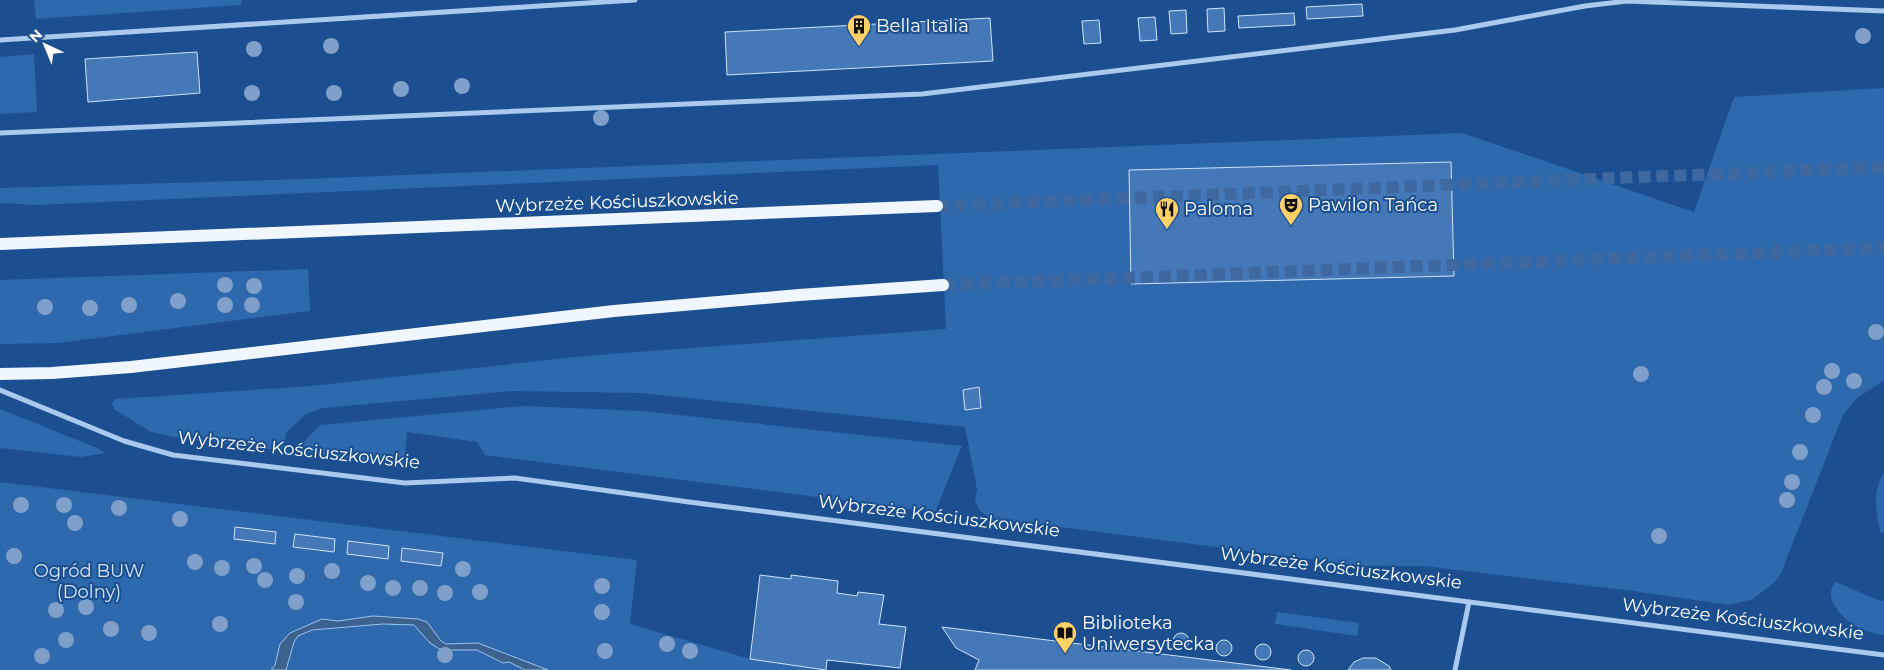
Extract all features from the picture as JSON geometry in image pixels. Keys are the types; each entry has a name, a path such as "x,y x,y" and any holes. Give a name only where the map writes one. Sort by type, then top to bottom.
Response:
{"main road":[{"name":"Wybrzeże Kościuszkowskie","path":"0,244 937,206"},
{"path":"0,374 52,373 131,367 614,311 799,294 943,285"}],"street":[{"path":"0,40 635,0"},
{"path":"0,133 922,94 1455,30 1586,6 1627,1 1884,12"},
{"name":"Wybrzeże Kościuszkowskie","path":"0,390 124,441 173,455 405,483 515,478 689,502 1884,654"},
{"path":"1455,670 1469,602"}],"green space":[{"path":"34,0 241,0 241,5 36,19"},
{"path":"34,54 37,112 0,114 0,57"},
{"path":"1884,88 1884,380 1856,399 1843,415 1781,573 1775,582 1753,599 1729,605 1633,591 1424,566 1363,566 990,518 980,511 975,501 977,489 965,427 641,393 514,391 323,408 306,414 286,433 283,451 175,437 151,432 114,409 112,404 115,399 311,386 584,356 946,329 938,165 35,205 0,203 0,188 305,179 1462,133 1694,212 1734,97"},
{"path":"308,269 310,311 58,343 0,344 0,280"},
{"path":"524,406 642,411 962,446 935,512 485,455 477,442 407,432 404,466 302,452 303,443 320,425"},
{"path":"0,409 106,453 81,457 0,448"},
{"path":"1884,472 1884,533 1880,532 1876,494"},
{"name":"Ogród BUW (Dolny)","path":"0,482 637,560 630,624 750,659 827,670 0,670"},
{"path":"1836,582 1884,601 1884,635 1871,633 1851,623 1844,617 1833,603 1831,596"},
{"path":"1277,612 1359,623 1357,636 1275,624"}],"shaded area":[{"path":"373,616 418,619 427,622 441,641 446,644 478,643 548,670 525,670 509,662 503,663 477,650 441,650 430,643 414,625 383,624 312,630 298,636 294,642 286,670 271,670 275,665 280,644 290,633 322,619 338,621"}],"building":[{"path":"1362,4 1363,16 1307,19 1306,7"},
{"path":"1224,8 1225,31 1208,32 1207,9"},
{"path":"1186,10 1187,33 1171,34 1169,11"},
{"path":"1294,13 1295,25 1239,28 1238,16"},
{"path":"1155,17 1157,40 1140,41 1138,18"},
{"name":"Bella Italia","path":"990,18 993,61 727,75 725,32"},
{"path":"1099,20 1101,43 1084,44 1082,21"},
{"path":"197,52 200,93 88,102 85,59"},
{"name":"Pawilon Tańca","path":"1451,162 1454,276 1131,284 1129,170"},
{"path":"979,387 981,408 965,410 963,390"},
{"path":"235,527 276,532 275,544 234,539"},
{"path":"295,534 335,539 334,552 293,547"},
{"path":"348,541 389,546 388,559 347,554"},
{"path":"402,548 443,553 441,566 401,561"},
{"path":"760,575 791,579 791,575 838,581 837,593 857,596 858,592 884,595 879,624 906,627 900,668 827,660 826,670 750,659"},
{"name":"Biblioteka Uniwersytecka","path":"942,627 1291,670 975,670 979,660 956,648"},
{"path":"1181,633 1187,635 1189,641 1187,647 1181,649 1175,647 1173,641 1175,635"},
{"path":"1224,640 1230,642 1232,648 1230,654 1224,656 1218,654 1216,648 1218,642"},
{"path":"1263,644 1269,646 1271,652 1269,658 1263,660 1257,658 1255,652 1257,646"},
{"path":"1306,650 1312,652 1314,658 1312,664 1306,666 1300,664 1298,658 1300,652"},
{"path":"1363,658 1376,658 1389,666 1391,670 1348,670 1354,662"}],"tunnel":[{"path":"937,206 1884,167"},
{"path":"943,285 1884,248"}],"place":[{"name":"Bella Italia","path":"859,47"},
{"name":"Pawilon Tańca","path":"1291,226"},
{"name":"Paloma","path":"1167,230"},
{"name":"Biblioteka Uniwersytecka","path":"1065,654"}]}
